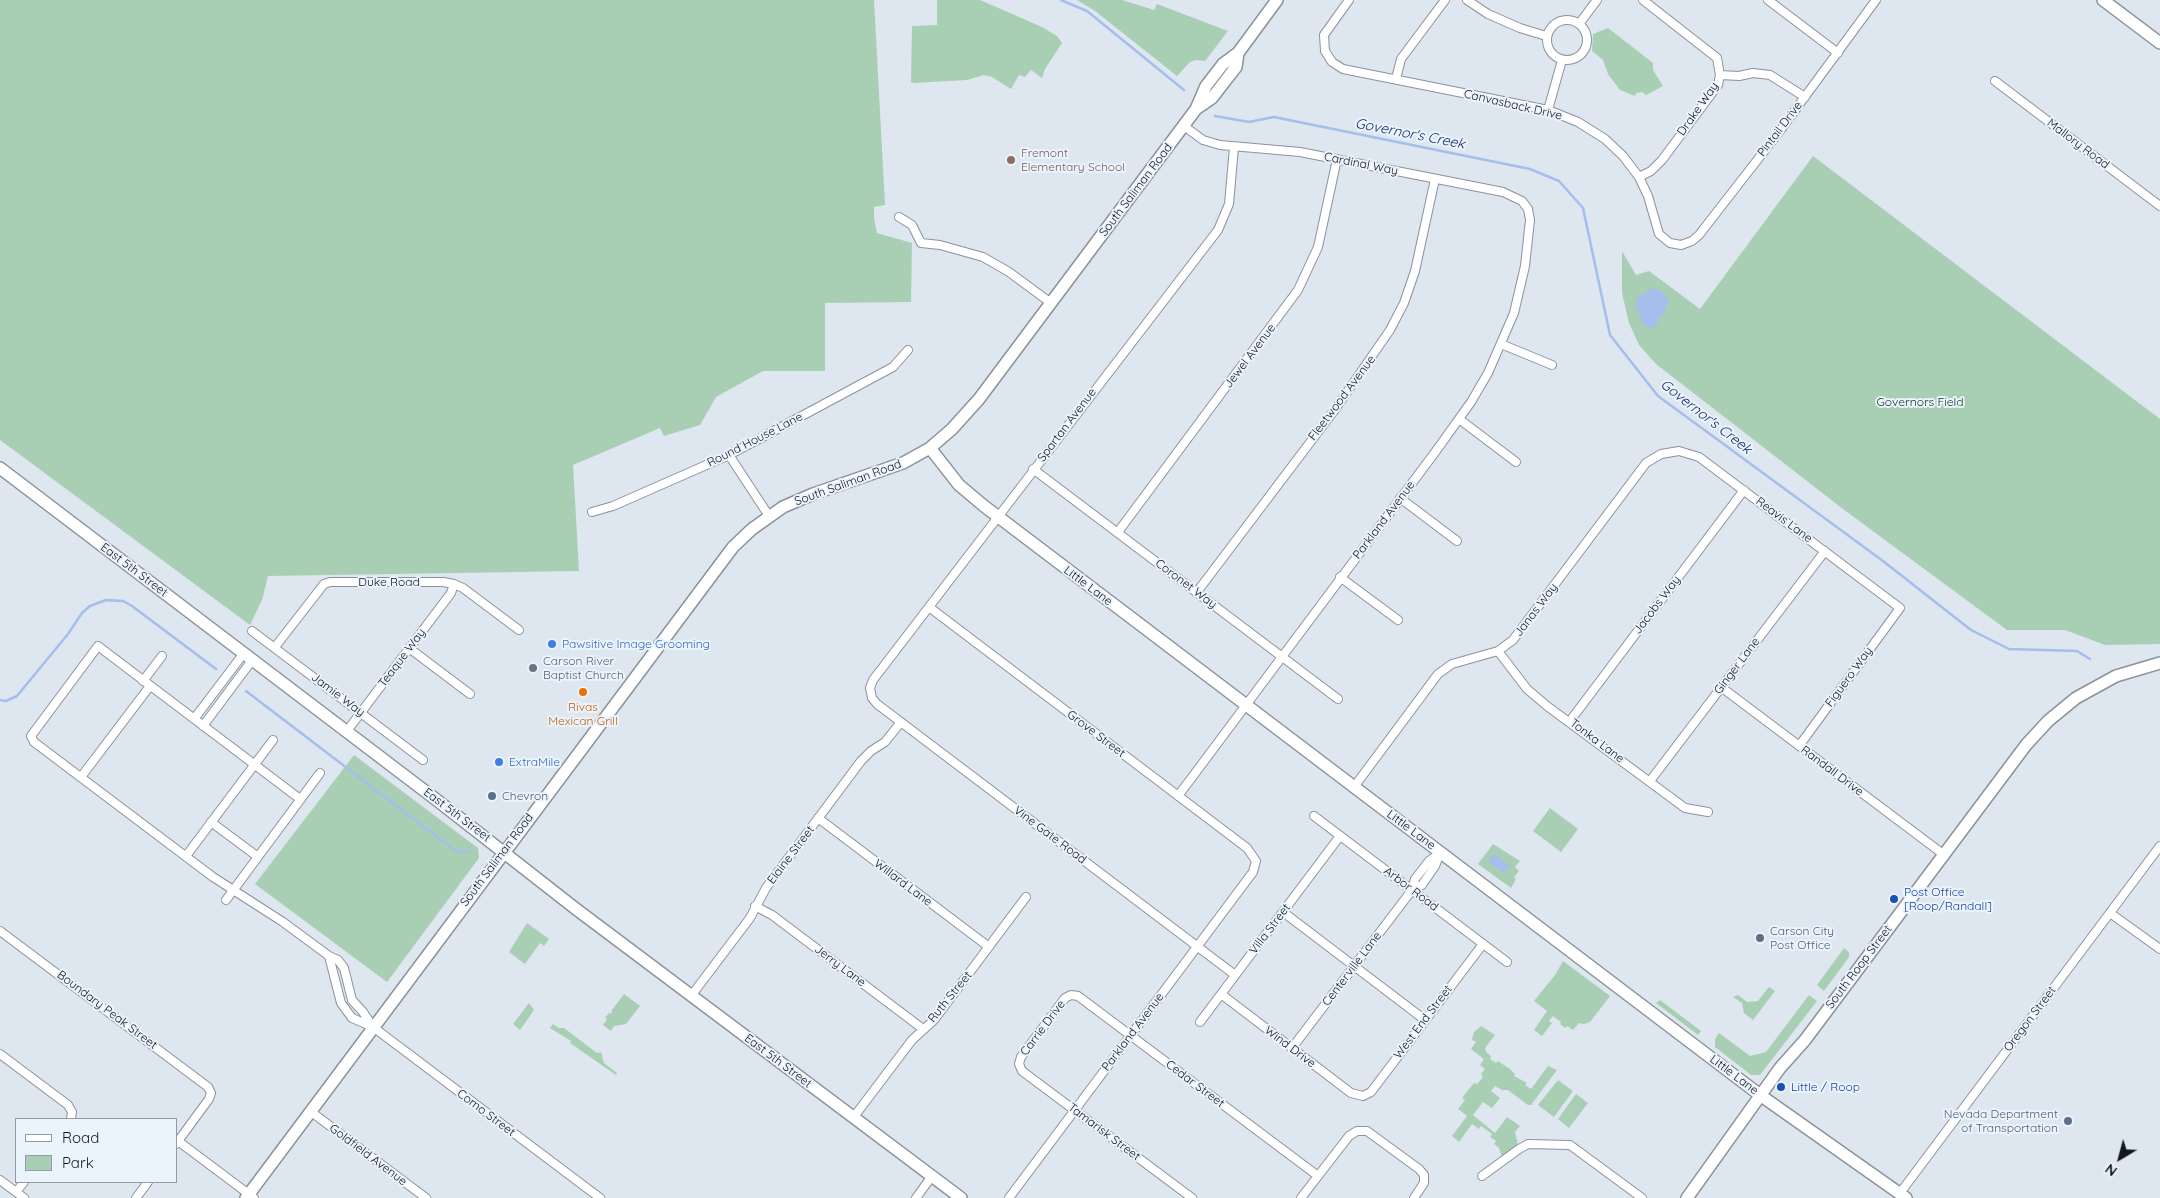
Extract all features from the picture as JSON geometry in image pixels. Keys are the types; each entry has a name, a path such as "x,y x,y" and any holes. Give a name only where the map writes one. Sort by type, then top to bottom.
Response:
{"main road":[{"name":"South Saliman Road","path":"250,1197 372,1027 723,560 746,534 769,516 802,499 894,466 930,448 952,429 970,410 1184,126 1196,109 1206,86 1223,64 1238,53 1277,0"},
{"path":"2102,0 2160,44"},
{"name":"Little Lane","path":"930,448 959,485 998,517 1760,1095 1903,1195"},
{"name":"East 5th Street","path":"0,468 504,851 576,909 961,1198"},
{"name":"South Roop Street","path":"1687,1198 1760,1095 1805,1040 2026,745 2048,721 2076,698 2099,684 2133,670 2160,663"}],"street":[{"name":"Canvasback Drive","path":"1350,0 1324,35 1325,51 1332,62 1343,69 1548,110 1578,122 1605,139 1623,156 1639,178 1654,213 1659,234 1664,240 1674,244"},
{"path":"1396,79 1401,59 1444,0"},
{"path":"1468,0 1488,14 1520,28 1546,36"},
{"path":"1579,24 1597,0"},
{"name":"Drake Way","path":"1639,178 1651,171 1662,160 1718,85 1720,76 1716,58 1643,0"},
{"path":"1768,0 1838,52"},
{"name":"Pintail Drive","path":"1674,244 1687,244 1698,235 1805,97 1876,0"},
{"path":"1573,20 1579,24 1586,35 1585,49 1575,58 1562,60 1556,58 1548,48 1546,36 1549,30 1559,21 1573,20"},
{"path":"1548,110 1562,60"},
{"path":"1720,76 1739,76 1753,73 1770,74 1805,97"},
{"name":"Mallory Road","path":"1996,81 2160,206"},
{"name":"Cardinal Way","path":"1184,126 1206,141 1234,147 1286,150 1337,158 1503,192 1517,197 1528,209 1530,217"},
{"name":"Spartan Avenue","path":"870,692 873,680 1218,230 1229,204 1234,147"},
{"name":"Jewel Avenue","path":"1118,532 1298,290 1318,247 1337,158"},
{"name":"Fleetwood Avenue","path":"1196,592 1347,392 1390,330 1404,302 1415,270 1435,179"},
{"path":"899,217 912,225 921,243 940,245 983,257 1009,272 1051,304"},
{"name":"Parkland Avenue","path":"1178,796 1459,419 1488,373 1514,312 1521,288 1530,217"},
{"path":"1501,344 1552,365"},
{"name":"Round House Lane","path":"592,512 613,506 729,455 893,368 908,350"},
{"path":"1459,419 1516,462"},
{"name":"Reavis Lane","path":"1661,454 1679,451 1699,457 1900,608"},
{"name":"Janas Way","path":"1354,787 1438,674 1452,664 1498,651 1513,640 1646,463 1661,454"},
{"path":"729,455 769,516"},
{"name":"Coronet Way","path":"1034,469 1338,699"},
{"name":"Jacobs Way","path":"1570,721 1744,490"},
{"path":"1400,498 1457,541"},
{"name":"Ginger Lane","path":"1650,781 1824,551"},
{"path":"1340,577 1398,620"},
{"name":"Duke Road","path":"275,648 324,584 330,582 443,582 454,584 463,588 519,630"},
{"name":"Teaque Way","path":"347,731 451,593 454,584"},
{"name":"Grove Street","path":"929,607 1248,848 1254,855 1256,866"},
{"name":"Figuero Way","path":"1799,746 1900,608"},
{"name":"Jamie Way","path":"252,631 423,760"},
{"name":"Como Street","path":"147,683 98,646 32,734 31,739 186,856 341,963 352,1000 363,1012 372,1027 600,1198"},
{"path":"409,648 470,694"},
{"name":"Tonka Lane","path":"1498,651 1527,689 1685,808 1708,812"},
{"path":"81,777 147,683 162,656"},
{"path":"194,719 249,656"},
{"path":"203,726 249,656"},
{"path":"147,683 300,800"},
{"name":"Randall Drive","path":"1721,687 1943,854"},
{"name":"Vine Gate Road","path":"870,692 874,702 1235,975"},
{"name":"Elaine Street","path":"691,996 750,918 766,888 865,756 885,742 901,722"},
{"path":"186,856 272,740"},
{"path":"226,900 320,773"},
{"name":"Arbor Road","path":"1314,816 1507,962"},
{"name":"Willard Lane","path":"818,818 989,947"},
{"path":"211,822 258,857"},
{"name":"Villa Street","path":"1200,1022 1340,836"},
{"name":"Oregon Street","path":"1903,1195 2160,846"},
{"name":"Centerville Lane","path":"1292,1048 1412,890 1415,879 1428,861 1440,852"},
{"name":"Parkland Avenue","path":"1009,1198 1256,866"},
{"name":"Ruth Street","path":"853,1118 912,1040 934,1020 1026,897"},
{"name":"Jerry Lane","path":"755,906 772,915 923,1029"},
{"path":"1283,912 1425,1020"},
{"path":"2110,913 2160,949"},
{"name":"Boundary Peak Street","path":"0,930 202,1081 211,1093 205,1106 178,1142"},
{"name":"West End Street","path":"1360,1096 1371,1092 1483,944"},
{"name":"Wind Drive","path":"1221,994 1351,1093 1360,1096"},
{"name":"Cedar Street","path":"1071,995 1078,996 1318,1176"},
{"name":"Carrie Drive","path":"1019,1064 1021,1057 1065,998 1071,995"},
{"path":"0,1054 68,1105 72,1118"},
{"name":"Tamarisk Street","path":"1019,1064 1022,1071 1192,1198"},
{"name":"Goldfield Avenue","path":"310,1112 426,1198"},
{"path":"1301,1198 1348,1136 1357,1131 1367,1131 1424,1175 1424,1183 1414,1198"},
{"path":"178,1144 250,1197"},
{"path":"1482,1176 1528,1144 1570,1144 1642,1198"},
{"path":"916,1198 932,1176"},
{"path":"0,1180 24,1198"},
{"path":"16,1192 23,1183"},
{"path":"136,1198 147,1183"}],"green space":[{"path":"0,0 874,0 885,205 874,207 874,218 877,233 912,243 911,302 825,303 825,371 763,371 716,397 700,425 664,436 660,428 573,465 579,571 268,576 262,600 250,625 0,440"},
{"path":"937,0 980,0 1042,27 1057,36 1062,43 1045,69 1042,78 1031,70 1025,77 1019,75 1011,89 992,77 984,75 967,80 911,82 912,26 937,25"},
{"path":"1077,0 1122,0 1154,10 1157,4 1228,31 1205,61 1196,60 1190,62 1177,76 1095,11"},
{"path":"1608,28 1653,63 1653,70 1663,86 1646,95 1642,92 1636,93 1635,96 1620,90 1608,74 1603,60 1592,51 1593,34"},
{"name":"Governors Field","path":"1813,156 2160,419 2160,644 2105,645 2065,630 2007,630 1843,509 1656,364 1639,345 1629,323 1622,293 1622,251 1636,275 1649,271 1700,309"},
{"path":"354,755 478,848 479,858 387,982 255,884"},
{"path":"1550,808 1578,829 1561,852 1533,831"},
{"path":"1493,844 1520,861 1515,867 1519,871 1514,877 1516,879 1511,888 1478,864"},
{"path":"527,923 549,939 544,946 540,943 525,964 509,952"},
{"path":"1844,948 1849,952 1849,957 1824,991 1817,985"},
{"path":"1563,961 1610,996 1590,1022 1579,1023 1573,1030 1567,1026 1565,1028 1553,1016 1549,1021 1552,1023 1542,1036 1534,1030 1547,1011 1534,1001 1555,975"},
{"path":"1769,987 1775,991 1753,1020 1744,1013 1742,1003 1733,997 1738,995 1747,1002 1758,1001"},
{"path":"624,994 640,1006 626,1024 614,1026 611,1031 603,1025 607,1019 605,1018 609,1013 611,1014"},
{"path":"1809,995 1817,1001 1760,1075 1751,1075 1715,1047 1715,1039 1719,1033 1750,1056 1766,1052"},
{"path":"1660,1000 1701,1031 1698,1035 1656,1003"},
{"path":"529,1003 534,1010 520,1030 513,1024"},
{"path":"553,1024 559,1028 564,1028 597,1053 601,1052 604,1063 617,1073 616,1075 570,1043 571,1041 550,1028"},
{"path":"1481,1026 1495,1035 1485,1048 1486,1052 1491,1056 1490,1059 1496,1063 1498,1061 1510,1069 1515,1074 1514,1076 1527,1083 1525,1085 1531,1089 1548,1066 1557,1070 1531,1105 1528,1105 1508,1090 1502,1090 1495,1086 1491,1091 1500,1098 1492,1108 1483,1102 1473,1115 1495,1133 1507,1117 1520,1126 1515,1132 1518,1145 1502,1157 1499,1148 1494,1144 1496,1141 1490,1137 1492,1134 1481,1126 1479,1129 1472,1124 1459,1142 1452,1136 1467,1116 1458,1109 1465,1100 1462,1098 1474,1083 1477,1084 1483,1077 1481,1074 1485,1069 1480,1065 1484,1059 1471,1049 1476,1042 1472,1040 1474,1032"},
{"path":"1558,1080 1573,1091 1554,1117 1538,1105"},
{"path":"1576,1094 1588,1103 1569,1128 1558,1119"}],"water":[{"path":"1652,288 1661,291 1668,299 1667,307 1654,328 1648,328 1642,322 1636,305 1637,298"},
{"path":"1494,854 1510,866 1504,873 1488,861"}],"waterway":[{"name":"Governor's Creek","path":"1061,0 1087,11 1184,90"},
{"name":"Governor's Creek","path":"1215,116 1249,122 1274,117 1530,169 1559,181 1583,208 1610,335 1658,396 1883,561 1971,630 2009,649 2077,651 2090,659"},
{"path":"0,700 6,701 17,696 68,634 82,613 90,606 106,600 123,601 132,606 216,669"},
{"path":"246,691 453,849 459,852 469,851"}],"place":[{"name":"Fremont Elementary School","path":"1011,160"},
{"name":"Pawsitive Image Grooming","path":"552,644"},
{"name":"Carson River Baptist Church","path":"533,668"},
{"name":"Rivas Mexican Grill","path":"583,692"},
{"name":"ExtraMile","path":"499,762"},
{"name":"Chevron","path":"492,796"},
{"name":"Post Office [Roop/Randall]","path":"1894,899"},
{"name":"Carson City Post Office","path":"1760,938"},
{"name":"Little / Roop","path":"1781,1087"},
{"name":"Nevada Department of Transportation","path":"2068,1121"}]}
